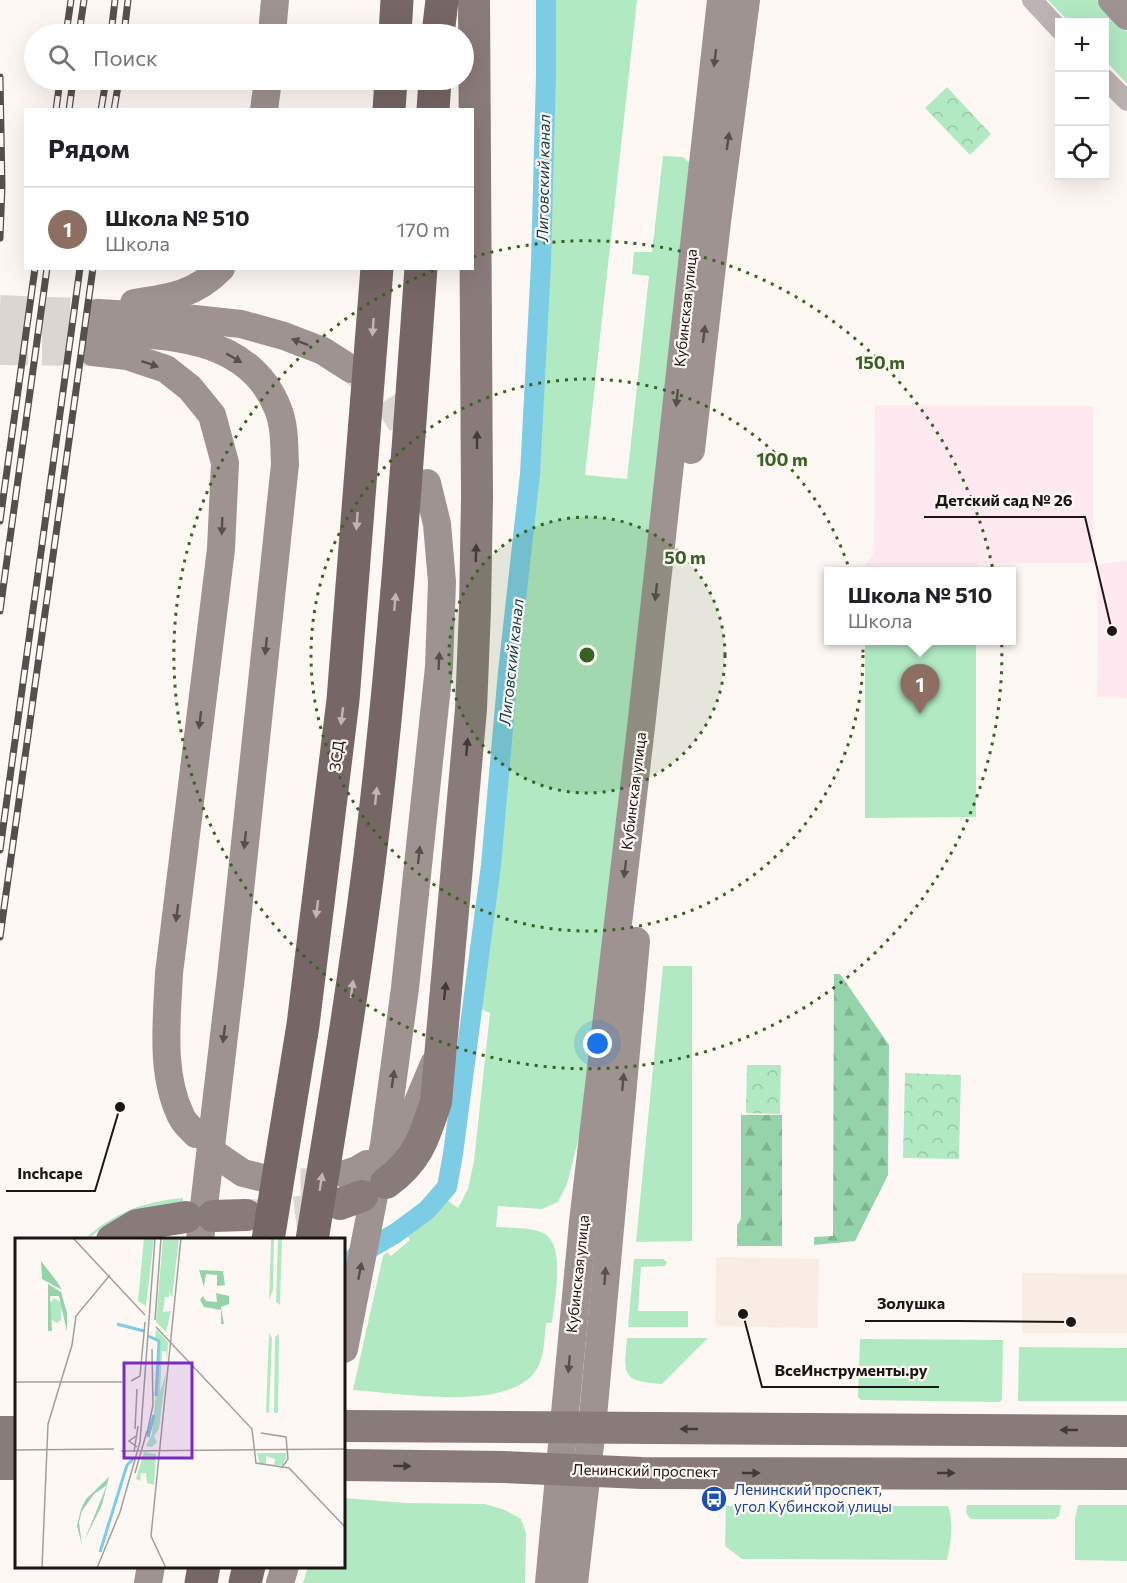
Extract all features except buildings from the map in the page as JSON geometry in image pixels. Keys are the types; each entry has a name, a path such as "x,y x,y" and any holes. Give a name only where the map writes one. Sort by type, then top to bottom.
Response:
{"highway":[{"path":"396,24 397,0"},
{"path":"439,24 442,0"},
{"path":"389,108 390,90"},
{"path":"433,108 434,90"},
{"name":"ЗСД","path":"268,1238 303,1025 344,700 377,270"},
{"path":"312,1238 346,1033 370,855 387,703 421,270"},
{"path":"201,1583 204,1568"},
{"path":"245,1583 249,1568"}],"main road":[{"path":"273,24 275,0"},
{"path":"360,1184 403,1171 416,1153 436,1102 471,709 477,498 474,0"},
{"name":"Кубинская улица","path":"578,1428 583,1222 640,739 722,0"},
{"name":"Кубинская улица","path":"574,1583 574,1470 578,1428 634,956 715,234 746,0"},
{"path":"1112,0 1127,16"},
{"path":"264,108 267,90"},
{"path":"96,326 201,286 219,270"},
{"path":"96,326 185,318 241,324 284,336 323,351 351,369"},
{"path":"96,326 185,338 218,348 244,363 261,380 278,409 284,438 285,464 232,964 200,1224"},
{"path":"96,326 128,356 166,369 190,388 212,415 225,463 221,549 169,973 167,1011 167,1058 171,1088 182,1117 196,1134"},
{"path":"345,1344 384,1145 413,914 439,667 441,582 437,524 427,483"},
{"path":"392,1144 410,1121 440,1050"},
{"path":"218,1156 243,1173 259,1177"},
{"path":"114,1238 137,1225 200,1224 246,1215"},
{"path":"345,1426 1127,1431"},
{"name":"Ленинский проспект","path":"345,1465 642,1473 1127,1474"},
{"name":"Кубинская улица","path":"549,1583 574,1470"},
{"path":"148,1583 151,1568"},
{"path":"280,1583 284,1568"}],"street":[{"path":"1032,0 1055,26"},
{"path":"1109,83 1127,101"}],"shaded area":[{"path":"875,405 1093,406 1093,563 977,563 977,567 865,567 874,553"},
{"path":"1127,561 1127,698 1097,697 1098,564"},
{"path":"716,1257 819,1259 818,1328 715,1326"},
{"path":"1022,1273 1127,1274 1127,1333 1022,1333"}],"green space":[{"path":"551,0 637,0 585,475 627,479 649,276 632,274 634,252 652,252 663,156 683,157 690,163 583,1121 567,1184 558,1202 542,1209 498,1206 496,1227 538,1231 550,1239 555,1249 557,1274 552,1323 546,1323 542,1355 535,1372 520,1384 500,1392 476,1396 423,1396 353,1390 383,1256 387,1252 391,1256 410,1240 407,1235 447,1200 458,1208 468,1189 474,1161 490,1013 480,1009 537,495 553,126 550,123"},
{"path":"1048,0 1097,0 1127,32 1127,84 1109,64 1109,18 1065,18"},
{"path":"947,87 991,134 970,155 925,108"},
{"path":"865,645 976,645 976,817 865,818"},
{"path":"663,966 692,966 692,1241 636,1242"},
{"path":"834,974 840,974 889,1045 888,1175 855,1241 814,1245 814,1237 833,1236"},
{"path":"747,1065 781,1065 780,1114 746,1113"},
{"path":"905,1073 961,1075 959,1159 903,1158"},
{"path":"741,1115 782,1115 782,1246 737,1246 737,1225 741,1219"},
{"path":"183,1198 183,1204 145,1209 121,1217 90,1238 86,1238 106,1222 130,1210 142,1205"},
{"path":"634,1259 663,1259 667,1262 665,1266 641,1267 638,1311 688,1311 688,1327 628,1327"},
{"path":"628,1338 708,1338 662,1384 640,1381 628,1375 625,1362"},
{"path":"860,1339 1003,1340 1002,1399 1000,1402 861,1400 858,1397"},
{"path":"1019,1347 1127,1348 1127,1401 1018,1401"},
{"path":"345,1498 406,1503 485,1504 505,1510 521,1519 526,1533 525,1583 303,1583 308,1568 345,1568"},
{"path":"967,1505 1061,1505 1059,1516 1054,1519 972,1519 966,1512"},
{"path":"1078,1505 1127,1505 1127,1561 1075,1560 1075,1519"},
{"path":"726,1506 948,1506 951,1519 950,1546 947,1560 742,1559 725,1546"}],"waterway":[{"name":"Лиговский канал","path":"345,1271 355,1257 396,1233 427,1210 447,1187 453,1154 491,865 508,672 530,474 541,263 546,0"}],"tunnel":[{"path":"0,309 98,313"},
{"path":"0,331 96,333"},
{"path":"0,351 93,352"},
{"path":"355,372 386,399 415,444"},
{"path":"259,1177 301,1182 321,1181 343,1175"},
{"path":"247,1215 294,1213 340,1204"}],"railway":[{"path":"67,24 71,0"},
{"path":"80,24 84,0"},
{"path":"112,24 115,0"},
{"path":"125,24 128,0"},
{"path":"0,77 2,186 0,238"},
{"path":"56,108 59,90"},
{"path":"69,108 72,90"},
{"path":"101,108 104,90"},
{"path":"114,108 117,90"},
{"path":"0,521 35,270"},
{"path":"0,611 47,270"},
{"path":"0,850 80,270"},
{"path":"0,937 93,270"}],"place":[{"name":"Детский сад № 26","path":"1112,631"},
{"name":"Школа № 510","path":"920,714"},
{"name":"Inchcape","path":"120,1107"},
{"name":"ВсеИнструменты.ру","path":"743,1314"},
{"name":"Золушка","path":"1071,1322"},
{"name":"Ленинский проспект, угол Кубинской улицы","path":"714,1499"}]}
